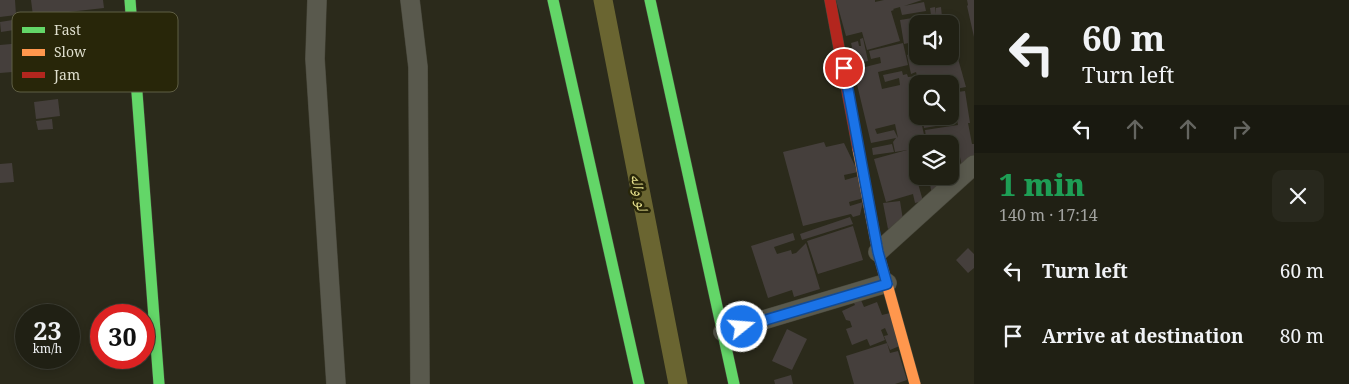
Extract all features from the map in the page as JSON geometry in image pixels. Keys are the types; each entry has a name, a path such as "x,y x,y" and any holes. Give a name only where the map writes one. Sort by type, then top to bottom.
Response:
{"street":[{"path":"316,0 315,59 336,384"},
{"path":"410,0 418,67 420,384"},
{"path":"553,0 639,384"},
{"path":"650,0 734,384"},
{"path":"830,0 878,252 915,384"},
{"path":"137,92 159,384"},
{"path":"878,252 974,165"},
{"path":"723,332 887,284"}],"building":[{"path":"0,0 15,0 16,12 12,12 12,16 0,17"},
{"path":"31,0 103,0 104,8 68,12 32,12"},
{"path":"836,0 875,0 875,2 884,0 922,0 904,6 924,2 926,11 902,15 900,7 893,9 891,11 900,41 867,50 862,32 846,36"},
{"path":"967,0 974,0 974,37 967,6"},
{"path":"935,7 936,14 936,8 941,7 942,15 931,15 930,8"},
{"path":"909,19 909,43 904,44 900,20"},
{"path":"12,20 12,30 1,32 0,22"},
{"path":"863,38 868,61 856,64 851,43 858,41 859,46 861,46 860,39"},
{"path":"903,43 908,65 878,72 882,89 900,85 899,78 885,82 883,75 902,71 903,75 907,74 909,77 909,125 922,125 924,135 909,135 909,185 918,185 923,201 915,203 913,194 886,202 874,159 907,150 895,152 893,142 896,138 871,143 855,76 859,76 857,69 881,63 880,57 871,59 869,51","holes":["895,124 898,138 894,130 877,134 875,129"]},
{"path":"12,44 12,72 0,73 0,45"},
{"path":"959,62 966,87 959,88 959,75 917,75 916,72 911,74 909,65 959,65"},
{"path":"965,91 970,123 968,123 972,144 974,144 974,156 962,167 959,157 959,135 926,135 925,130 959,125 959,92"},
{"path":"58,99 60,116 36,119 34,102"},
{"path":"52,119 53,129 38,130 36,121"},
{"path":"924,125 942,125 924,128"},
{"path":"824,142 826,147 844,143 858,172 844,175 845,180 859,176 864,198 849,202 850,206 863,202 860,215 853,217 851,214 803,226 783,152"},
{"path":"892,144 894,152 873,155 872,148"},
{"path":"12,163 14,182 0,183 0,164"},
{"path":"930,185 943,185 932,196"},
{"path":"900,201 903,220 888,229 883,203"},
{"path":"850,217 853,224 802,240 800,234"},
{"path":"853,226 863,260 818,274 807,241"},
{"path":"793,233 795,240 774,247 777,254 791,250 792,254 796,253 806,243 820,289 794,297 792,290 768,298 751,246"},
{"path":"968,248 974,254 974,268 968,273 956,260"},
{"path":"861,300 864,307 877,302 882,315 890,313 902,345 890,350 884,336 888,335 885,328 881,330 885,340 870,346 867,339 852,345 846,329 852,327 842,311"},
{"path":"787,329 807,339 792,370 772,361"},
{"path":"887,343 890,353 898,351 907,380 895,384 854,384 846,356"},
{"path":"791,375 793,384 775,384 774,380"}],"waterway":[{"name":"لو واله","path":"603,0 678,384"}],"traffic: fast":[{"path":"130,0 131,12"},
{"path":"553,0 639,384"},
{"path":"650,0 734,384"},
{"path":"137,92 159,384"}],"traffic: slow":[{"path":"858,149 878,252 915,384"}],"traffic: jam":[{"path":"830,0 858,149"}],"route":[{"path":"742,327 887,284 878,252 844,68"}]}
